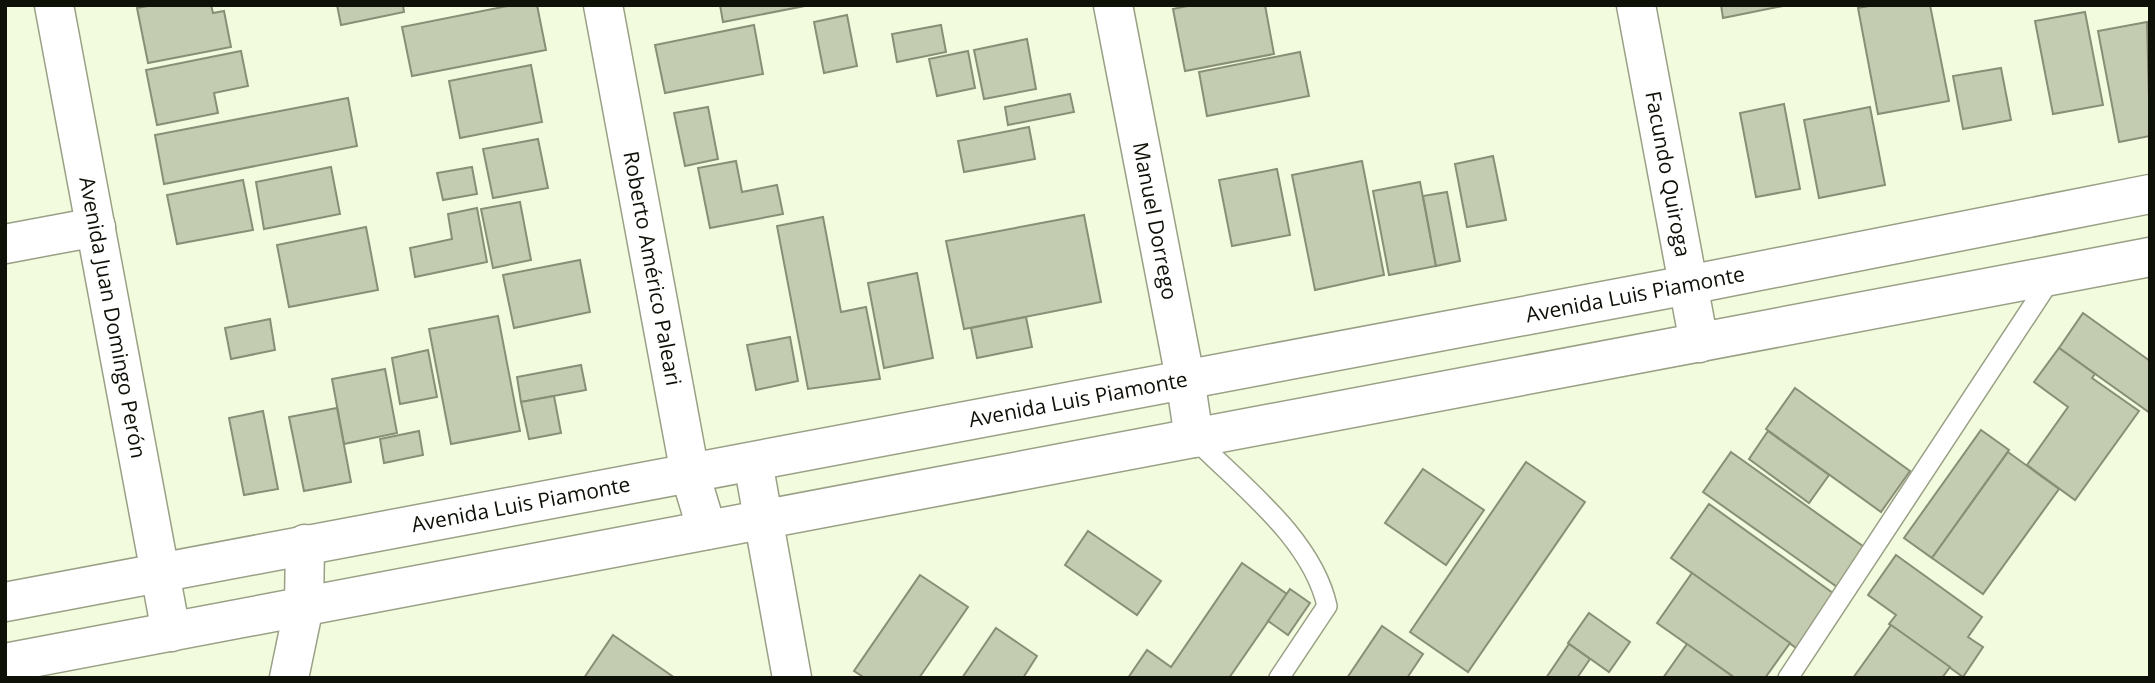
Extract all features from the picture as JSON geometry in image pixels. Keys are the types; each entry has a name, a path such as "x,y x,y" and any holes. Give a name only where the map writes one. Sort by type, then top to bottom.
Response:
{"street":[{"name":"Avenida Juan Domingo Perón","path":"54,5 171,632"},
{"name":"Roberto Américo Paleari","path":"603,5 690,474 707,530"},
{"name":"Manuel Dorrego","path":"1113,5 1185,378 1194,438"},
{"name":"Facundo Quiroga","path":"1636,5 1699,342"},
{"name":"Avenida Luis Piamonte","path":"5,602 1688,285 2150,194"},
{"path":"5,244 96,227"},
{"path":"5,663 2150,257"},
{"path":"753,462 792,678"},
{"path":"289,678 304,606 305,544"}],"lane":[{"path":"1788,678 2053,276"},
{"path":"1194,438 1287,533 1322,584 1327,606 1279,678"}],"building":[{"path":"153,5 211,5 213,13 224,11 231,47 148,63 137,8"},
{"path":"337,5 403,5 404,12 341,25"},
{"path":"512,5 537,5 546,50 412,76 402,27"},
{"path":"720,5 810,5 723,22"},
{"path":"1192,5 1265,5 1274,54 1185,71 1173,9"},
{"path":"1721,5 1788,5 1723,18"},
{"path":"1874,5 1930,5 1949,101 1878,114 1858,8"},
{"path":"2085,12 2103,105 2053,114 2035,21"},
{"path":"847,15 857,66 824,73 814,22"},
{"path":"2147,22 2150,136 2119,142 2098,31"},
{"path":"754,25 763,74 665,93 655,45"},
{"path":"941,25 946,52 897,62 892,34"},
{"path":"1027,39 1036,89 984,99 974,50"},
{"path":"241,51 248,86 214,93 218,113 157,125 146,70"},
{"path":"968,51 975,88 937,96 929,59"},
{"path":"1300,52 1309,96 1207,116 1199,72"},
{"path":"531,65 542,122 460,138 449,81"},
{"path":"2001,68 2011,120 1963,129 1953,76"},
{"path":"1070,94 1074,112 1008,125 1005,107"},
{"path":"348,98 357,146 164,184 155,135"},
{"path":"1784,104 1800,189 1756,197 1740,113"},
{"path":"708,107 718,159 685,166 674,113"},
{"path":"1870,107 1885,185 1819,198 1804,120"},
{"path":"1029,127 1035,159 964,172 958,141"},
{"path":"538,139 548,188 493,198 483,149"},
{"path":"1493,156 1506,220 1467,227 1455,164"},
{"path":"736,161 742,192 777,185 783,214 710,228 698,168"},
{"path":"1362,161 1384,275 1315,290 1292,175"},
{"path":"331,167 340,214 264,229 256,182"},
{"path":"472,167 477,194 443,200 437,173"},
{"path":"1277,169 1290,235 1232,246 1219,180"},
{"path":"243,180 253,230 177,244 167,195"},
{"path":"1420,182 1436,266 1389,275 1373,191"},
{"path":"1447,192 1460,261 1436,266 1423,196"},
{"path":"520,202 531,260 493,268 481,209"},
{"path":"477,208 487,262 415,277 410,248 452,239 448,214"},
{"path":"1084,215 1101,302 964,329 946,241"},
{"path":"823,217 841,312 866,307 880,379 808,389 777,226"},
{"path":"366,227 378,290 289,307 277,245"},
{"path":"580,260 590,312 514,328 503,275"},
{"path":"917,273 933,358 884,368 868,283"},
{"path":"2083,313 2150,361 2150,413 2059,348"},
{"path":"498,316 520,431 451,444 429,329"},
{"path":"1026,317 1032,347 977,358 971,328"},
{"path":"270,319 275,350 231,359 225,328"},
{"path":"790,337 798,381 756,390 747,345"},
{"path":"2059,348 2095,374 2092,378 2139,411 2075,500 2027,465 2068,407 2034,382"},
{"path":"428,350 437,397 400,404 392,358"},
{"path":"581,365 586,390 521,402 517,377"},
{"path":"385,369 397,433 344,444 332,379"},
{"path":"1795,388 1910,471 1881,512 1766,429"},
{"path":"554,396 561,433 529,439 521,402"},
{"path":"337,408 351,482 304,491 289,417"},
{"path":"263,411 278,489 244,495 229,418"},
{"path":"1981,430 2009,450 1932,558 1904,538"},
{"path":"419,431 423,455 384,463 380,439"},
{"path":"1768,431 1829,475 1809,503 1749,459"},
{"path":"1731,452 1867,549 1840,589 1703,492"},
{"path":"2008,452 2059,489 1983,594 1932,558"},
{"path":"1526,462 1585,502 1468,672 1410,632"},
{"path":"1423,469 1484,510 1446,565 1385,523"},
{"path":"1709,504 1837,596 1799,650 1671,558"},
{"path":"1088,531 1161,581 1137,615 1065,565"},
{"path":"1896,555 1982,617 1968,637 1983,647 1963,677 1889,624 1896,615 1868,595"},
{"path":"1242,563 1287,594 1229,678 1128,678 1147,650 1171,667"},
{"path":"1692,573 1790,643 1765,678 1735,678 1657,623"},
{"path":"920,575 968,607 919,678 865,678 854,671"},
{"path":"1290,589 1310,603 1288,635 1268,621"},
{"path":"1589,613 1630,642 1609,672 1568,643"},
{"path":"1891,625 1950,667 1942,678 1853,678"},
{"path":"1382,626 1423,654 1407,678 1347,678"},
{"path":"996,628 1037,656 1023,678 962,678"},
{"path":"613,635 675,678 584,678"},
{"path":"1569,644 1590,659 1577,678 1546,678"},
{"path":"1687,644 1732,676 1663,678"}]}
